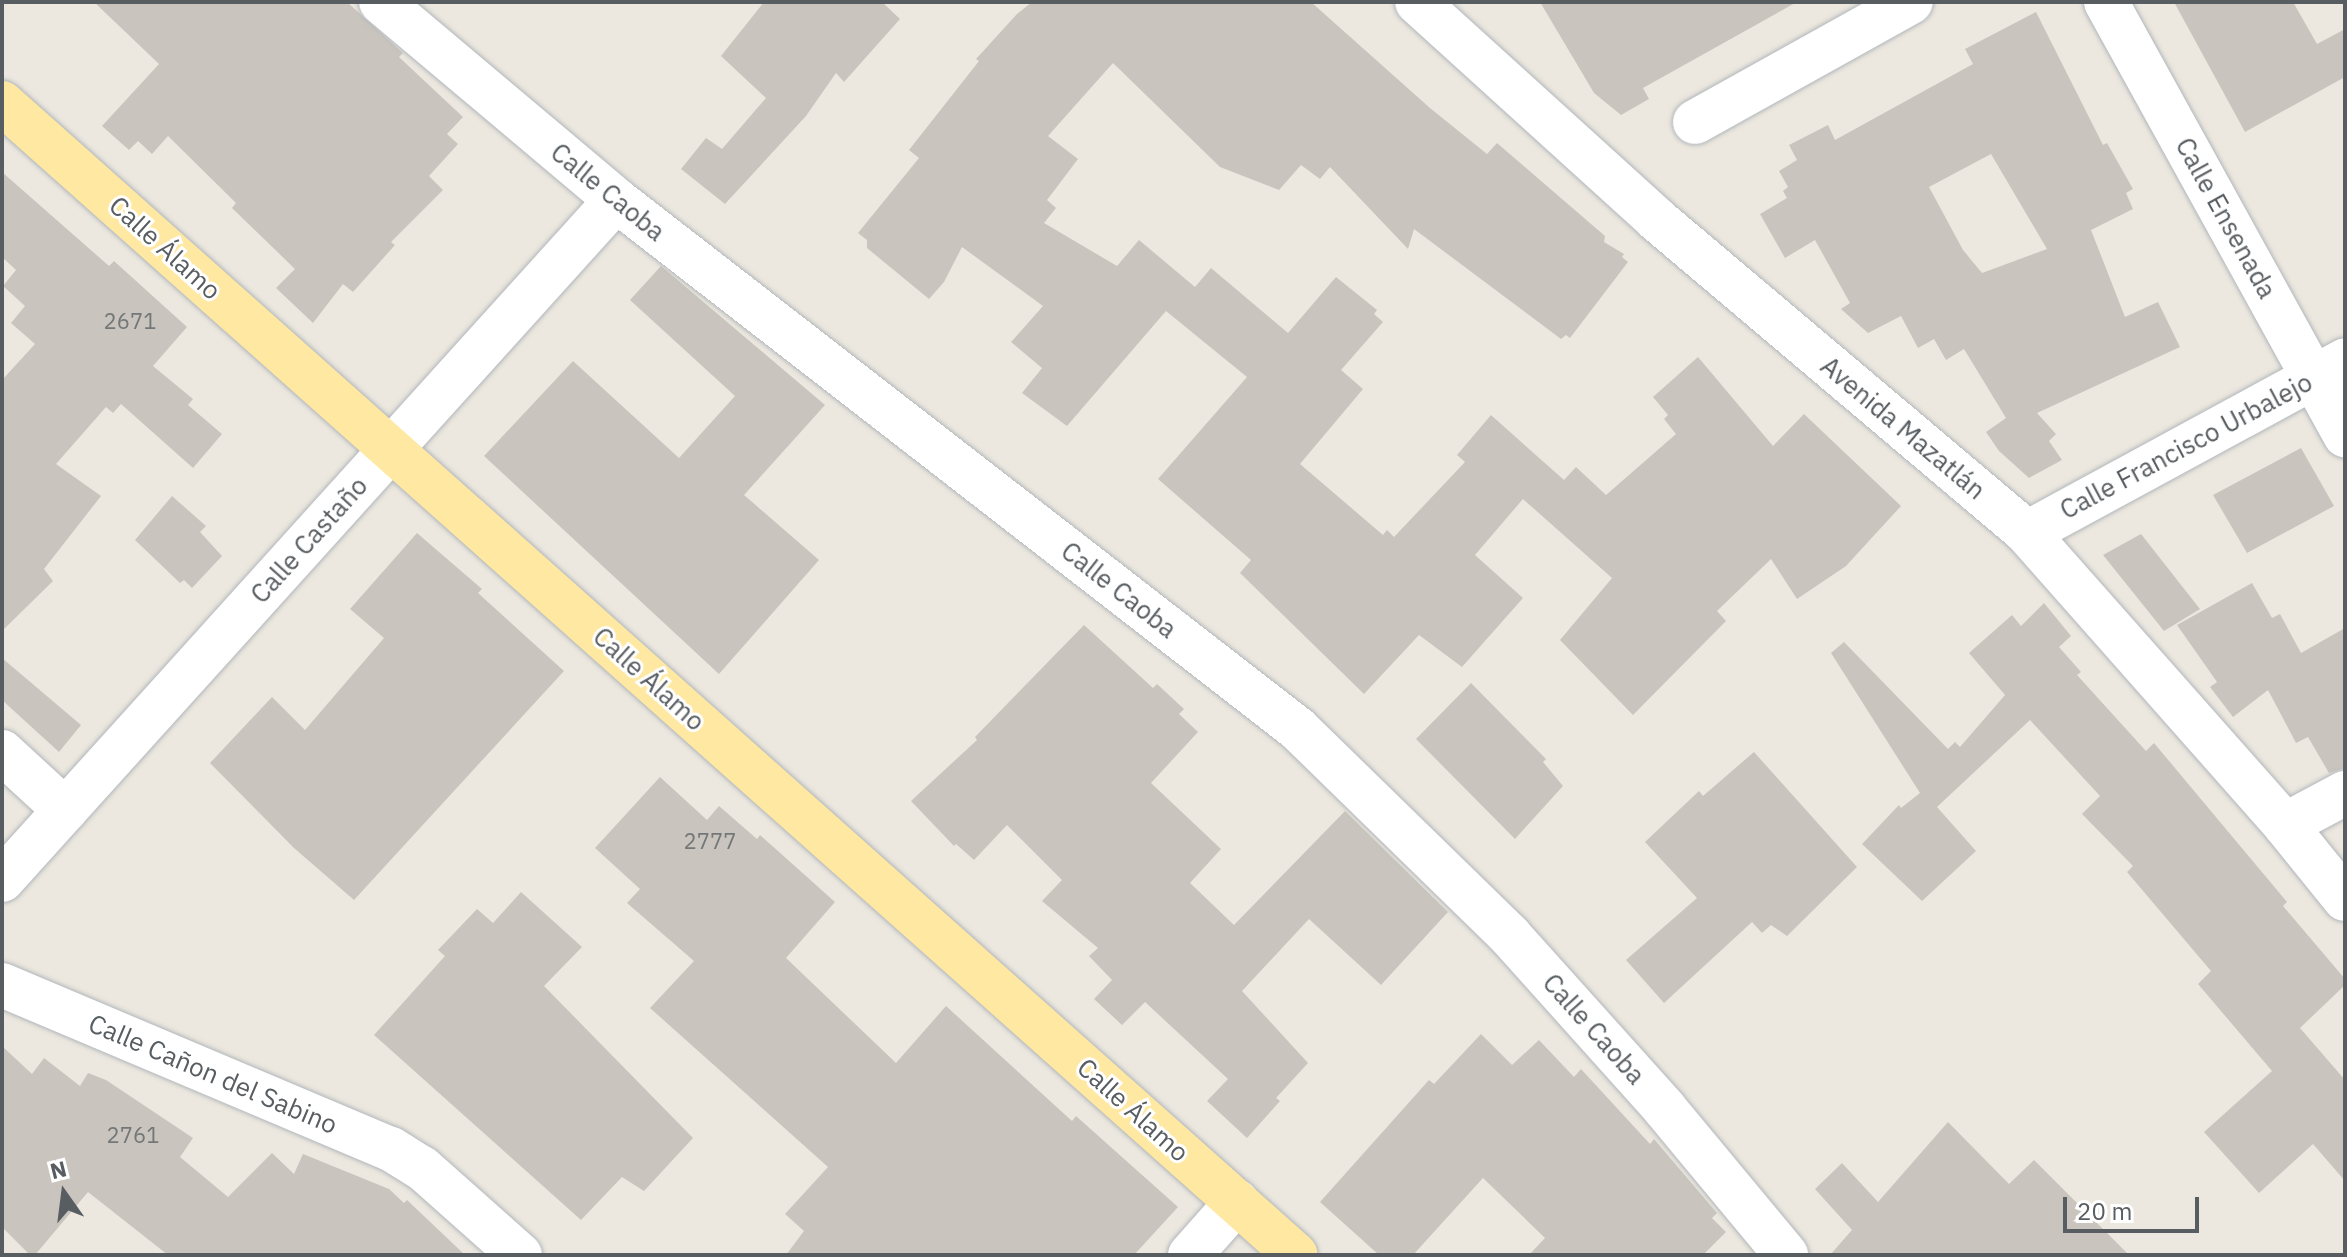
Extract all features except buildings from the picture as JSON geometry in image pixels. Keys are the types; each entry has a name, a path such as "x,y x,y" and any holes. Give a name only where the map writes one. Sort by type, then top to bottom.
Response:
{"main road":[{"name":"Calle Álamo","path":"2,103 1296,1255"}],"street":[{"name":"Calle Caoba","path":"381,2 616,200 1298,729 1510,936 1665,1109 1786,1255"},
{"name":"Avenida Mazatlán","path":"1417,2 1656,219 2027,533 2285,825 2345,899"},
{"path":"1695,122 1911,2"},
{"name":"Calle Ensenada","path":"2106,2 2330,369 2345,435"},
{"name":"Calle Castaño","path":"2,880 616,200"},
{"name":"Calle Francisco Urbalejo","path":"2027,533 2330,369"},
{"path":"2,752 65,810"},
{"path":"2285,825 2345,793"},
{"name":"Calle Cañon del Sabino","path":"2,985 362,1136 422,1168 520,1255"},
{"path":"1190,1255 1237,1202"}]}
